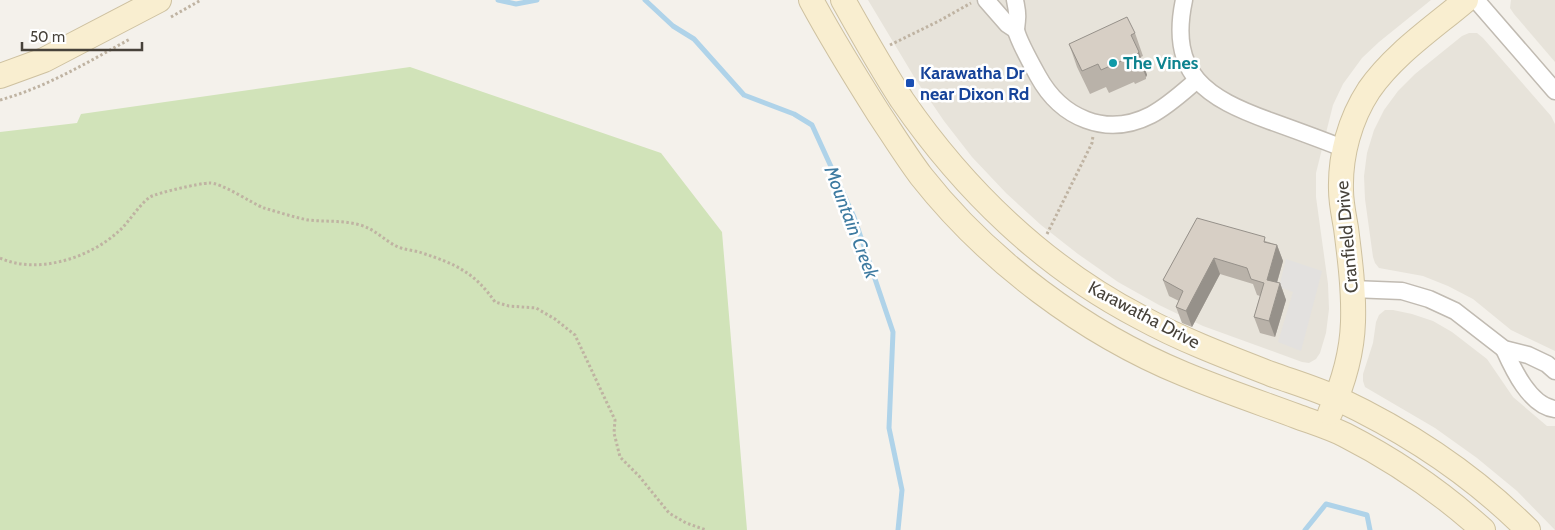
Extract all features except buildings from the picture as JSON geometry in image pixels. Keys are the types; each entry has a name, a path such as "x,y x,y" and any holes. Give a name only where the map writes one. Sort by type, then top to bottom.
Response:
{"main road":[{"path":"0,76 44,60 159,0"},
{"name":"Karawatha Drive","path":"811,0 856,78 921,176 970,231 1001,260 1039,290 1084,322 1116,341 1182,374 1344,435 1403,467 1450,501 1483,530"},
{"name":"Karawatha Drive","path":"843,0 902,100 937,146 1013,230 1055,264 1100,295 1162,328 1222,355 1337,399 1408,436 1430,450 1503,506 1528,530"},
{"name":"Cranfield Drive","path":"1324,426 1337,399 1346,372 1354,322 1341,191 1345,149 1349,131 1359,107 1381,74 1398,57 1466,0"}],"street":[{"path":"986,0 1006,24 1016,30"},
{"path":"1015,0 1018,17 1016,30 1044,88 1066,110 1081,118 1096,122 1120,124 1135,121 1152,114 1197,80"},
{"path":"1184,0 1181,14 1183,53 1190,69 1206,90 1229,105 1345,149"},
{"path":"1476,0 1555,91"},
{"path":"1352,289 1402,291 1429,299 1455,311 1504,348 1547,364 1555,372"},
{"path":"1504,348 1513,369 1524,387 1539,401 1555,409"}],"path":[{"path":"894,52 889,45 939,21 968,4"},
{"path":"1040,229 1047,235 1092,143 1096,122"},
{"path":"0,258 12,263 33,264 56,262 82,254 103,243 120,230 151,197 210,182 262,207 307,220 338,221 361,225 377,232 397,246 421,252 465,270 484,286 495,302 509,306 536,308 555,319 575,335 615,420 614,433 620,456 669,513 686,523 706,530"}],"shaded area":[{"path":"868,0 1431,0 1362,58 1343,84 1333,105 1316,173 1316,197 1328,284 1329,309 1326,333 1320,353 1316,359 1309,363 1302,362 1203,326 1159,305 1118,282 1041,225 1006,193 972,157 944,121 916,80"},
{"path":"1511,0 1555,0 1555,62 1514,14 1510,8"},
{"path":"1469,33 1477,33 1483,38 1551,116 1555,124 1555,351 1511,330 1473,299 1448,286 1423,276 1379,268 1373,257 1365,199 1364,176 1367,153 1374,130 1384,110 1398,91 1415,74 1462,36"},
{"path":"1286,259 1322,271 1301,351 1278,342 1293,292 1279,287"},
{"path":"1385,310 1412,314 1433,321 1452,332 1487,359 1513,397 1547,426 1555,426 1555,530 1517,491 1477,458 1435,428 1365,387 1363,374 1373,343 1376,322 1379,315"}],"green space":[{"path":"410,67 661,153 722,232 747,530 0,530 0,132 77,123 81,114"}],"waterway":[{"name":"Mountain Creek","path":"498,0 516,4 537,0"},
{"name":"Mountain Creek","path":"645,0 673,26 694,39 744,95 794,114 812,125 854,217 893,332 889,428 902,490 898,530"},
{"name":"Mountain Creek","path":"1305,530 1326,504 1367,515 1370,530"}],"place":[{"name":"The Vines","path":"1113,63"},
{"name":"Karawatha Dr near Dixon Rd","path":"910,83"}]}
